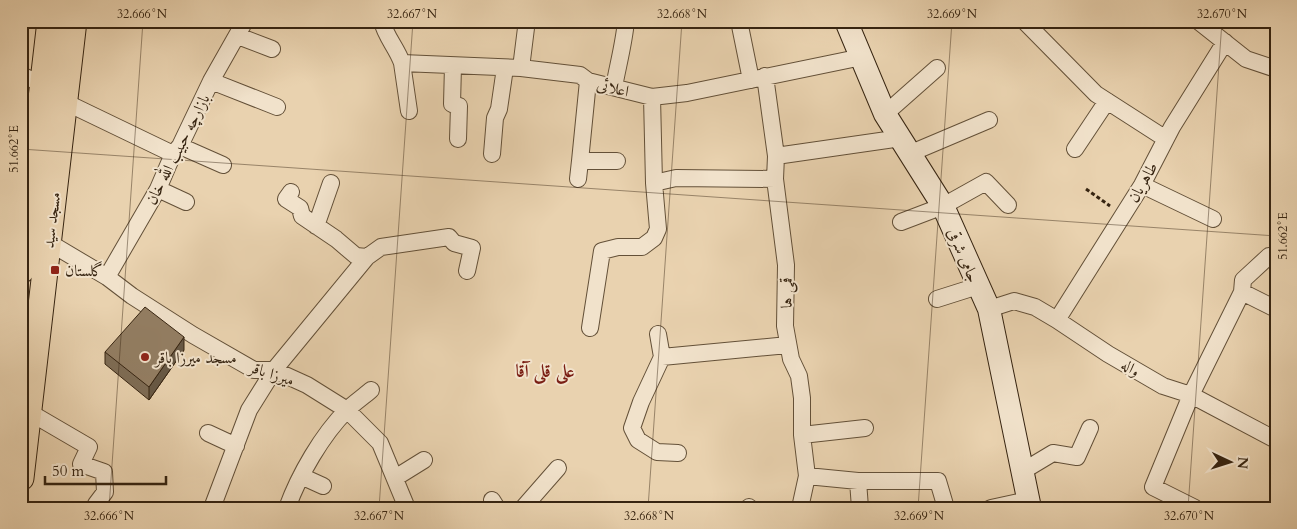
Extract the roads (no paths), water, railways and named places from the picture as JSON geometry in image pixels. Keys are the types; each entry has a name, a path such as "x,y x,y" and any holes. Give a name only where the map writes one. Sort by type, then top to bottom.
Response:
{"main road":[{"name":"مسجد سید","path":"21,271 25,212 50,21"},
{"name":"مسجد سید","path":"21,478 74,21"}],"street":[{"path":"614,87 625,37 626,21"},
{"name":"قمی ها","path":"739,21 758,78 776,156 775,179 786,265 785,326 791,359 799,376 802,398 802,435 807,476 800,508"},
{"name":"جامی شرقی","path":"846,21 885,114 943,206 988,309 1029,504"},
{"path":"1024,21 1096,94 1166,139"},
{"path":"1198,21 1246,59 1276,70"},
{"path":"383,25 402,63 409,111"},
{"path":"242,28 272,49"},
{"name":"بازارچه حبیب الله خان","path":"108,277 158,189 211,81 242,28"},
{"path":"492,154 495,118 526,28"},
{"name":"طاهریان","path":"1057,320 1142,185 1166,139 1225,42"},
{"name":"اعلائی","path":"402,63 513,68 580,75 588,81 652,97 687,93 862,57"},
{"path":"453,66 452,104 459,106 458,138"},
{"path":"885,114 937,68"},
{"path":"211,81 277,107"},
{"path":"578,179 588,81"},
{"path":"590,328 602,251 618,247 642,247 654,238 658,229 654,183 652,97"},
{"path":"1075,149 1107,100"},
{"path":"65,102 177,150 224,164"},
{"path":"776,156 906,145 989,120"},
{"path":"580,161 617,160"},
{"path":"654,183 676,178 775,179"},
{"path":"901,222 943,206 986,182 1008,206"},
{"path":"316,226 331,183"},
{"path":"1142,185 1213,219"},
{"path":"158,189 186,202"},
{"path":"291,192 286,200 300,208 302,216 336,239 356,256 367,257"},
{"path":"212,508 249,410 274,370 367,257 381,247 449,237 454,243 472,248 467,271"},
{"name":"میرزا باقر","path":"48,242 108,277 132,296 185,330 254,370 274,370 307,385 347,410 380,443 407,508"},
{"path":"1195,508 1153,487 1191,395 1242,292 1243,280 1269,256"},
{"path":"937,299 978,286"},
{"path":"1242,292 1276,309"},
{"name":"واله","path":"988,309 1014,301 1035,307 1108,354 1163,386 1191,395 1276,440"},
{"path":"658,334 662,358 641,402 632,428 638,440 657,452 678,453"},
{"path":"662,358 788,345"},
{"path":"286,508 295,486 327,435 347,410 371,390"},
{"path":"29,412 89,447 81,464 104,472 104,492 96,504"},
{"path":"802,435 865,428"},
{"path":"1023,471 1053,453 1077,458 1090,428"},
{"path":"208,434 236,446"},
{"path":"395,478 424,460"},
{"path":"523,508 558,468"},
{"path":"301,476 323,486"},
{"path":"807,476 858,481 938,481 946,508"},
{"path":"858,481 860,508"},
{"path":"991,508 1029,504"}],"place":[{"name":"گلستان","path":"55,270"},
{"name":"مسجد میرزا باقر","path":"145,357"}],"district":[{"name":"علی قلی آقا","path":"545,371"}]}
